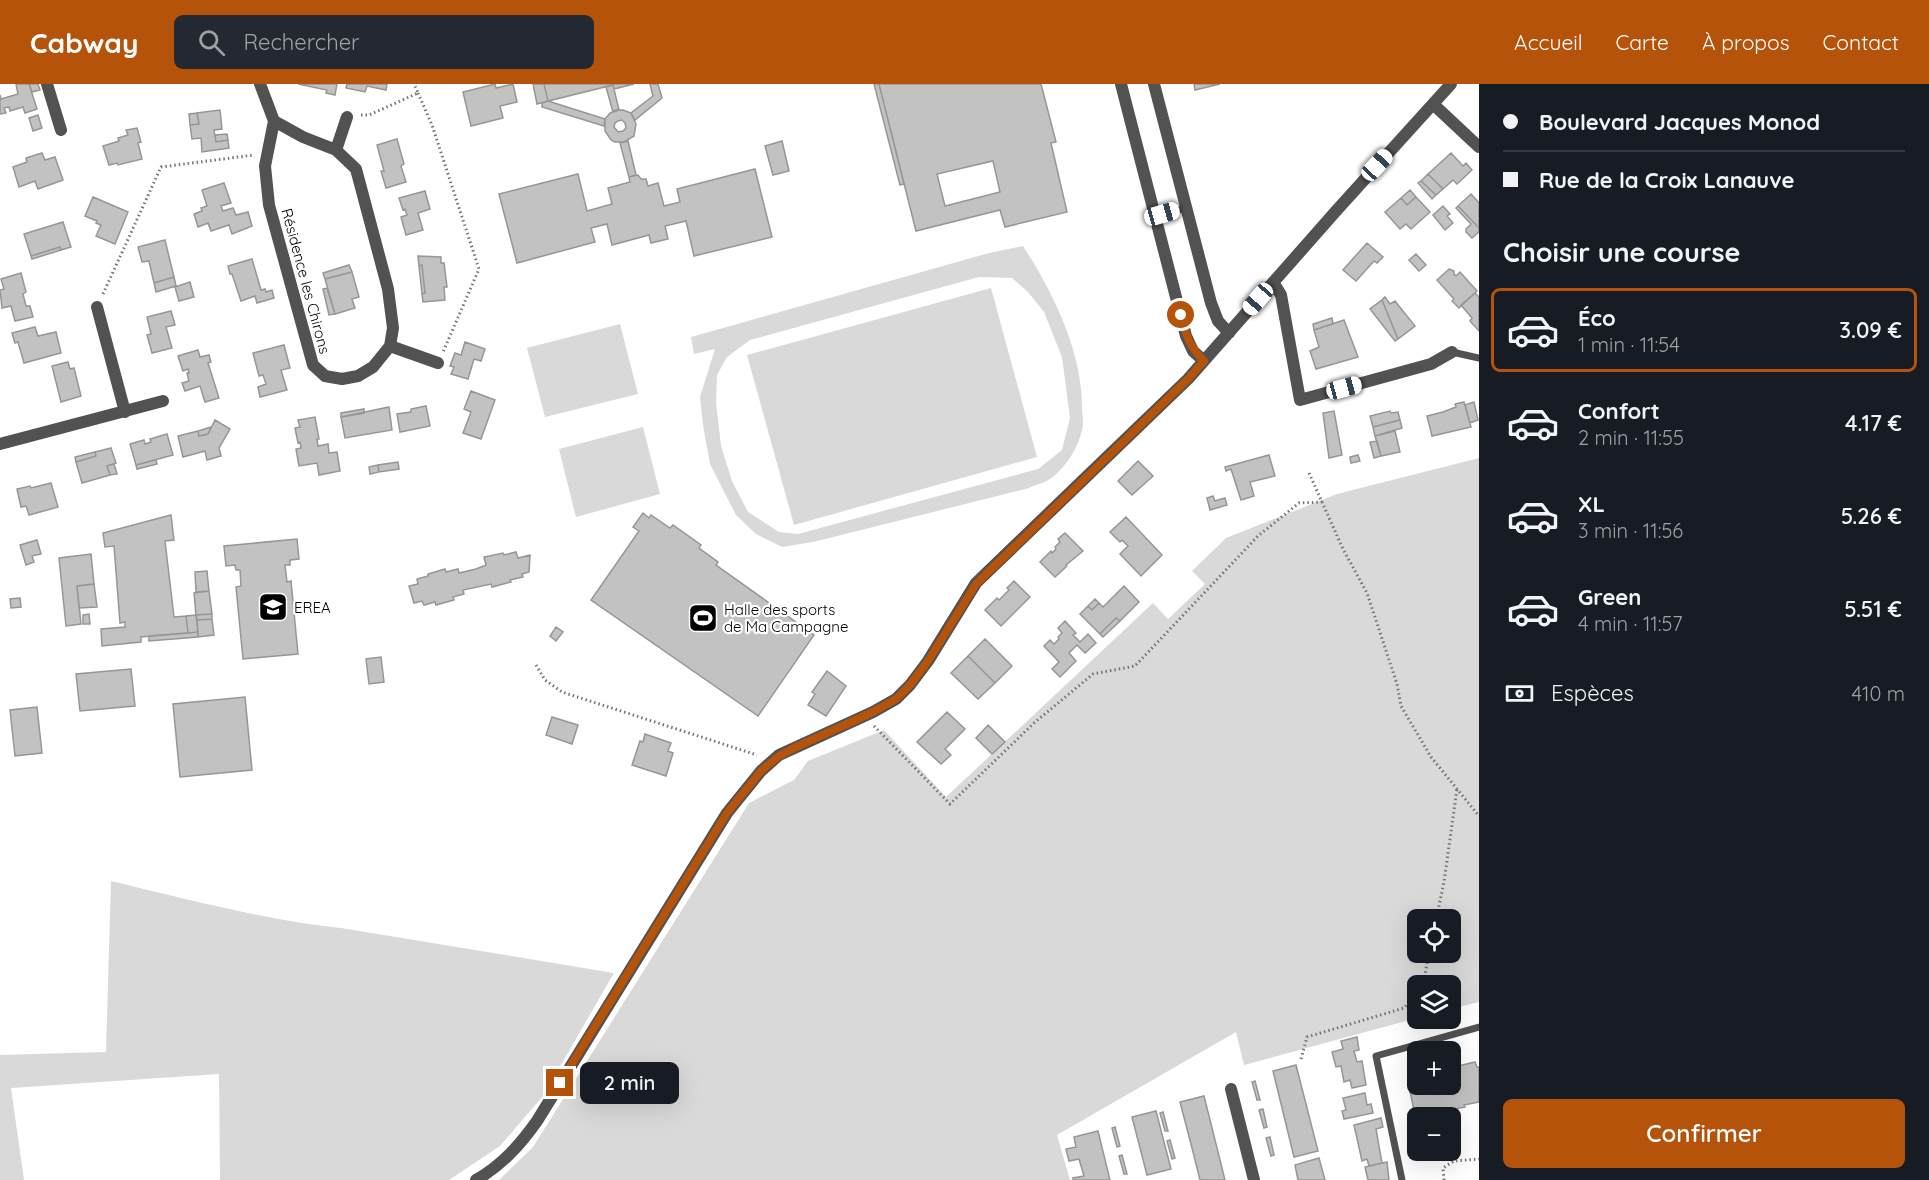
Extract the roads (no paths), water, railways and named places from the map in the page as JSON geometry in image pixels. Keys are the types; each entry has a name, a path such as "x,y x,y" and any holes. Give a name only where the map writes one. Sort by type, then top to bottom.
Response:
{"street":[{"path":"48,84 61,130"},
{"path":"260,84 274,121 336,150 356,169 388,289 393,328 390,346 438,363"},
{"path":"1121,84 1186,336 1193,351 1204,361"},
{"path":"1154,84 1211,303 1218,321 1229,333"},
{"path":"476,1180 493,1170 520,1145 537,1121 727,813 761,771 773,760 794,748 865,716 896,699 928,661 976,584 1188,379 1451,84"},
{"path":"1433,104 1479,147"},
{"path":"336,150 347,117"},
{"name":"Résidence les Chirons","path":"274,121 265,166 269,205 313,365 325,376 342,379 358,376 373,367 390,346"},
{"path":"1273,282 1281,295 1300,400 1431,364 1452,352"},
{"path":"97,307 125,412"},
{"path":"0,444 163,401"},
{"path":"1231,1089 1254,1180"}],"lane":[{"path":"1155,217 1186,208"},
{"path":"1452,352 1479,358"},
{"path":"1402,1180 1376,1056 1479,1027"}],"place":[{"name":"EREA","path":"273,607"},
{"name":"Halle des sports de Ma Campagne","path":"703,618"}]}
